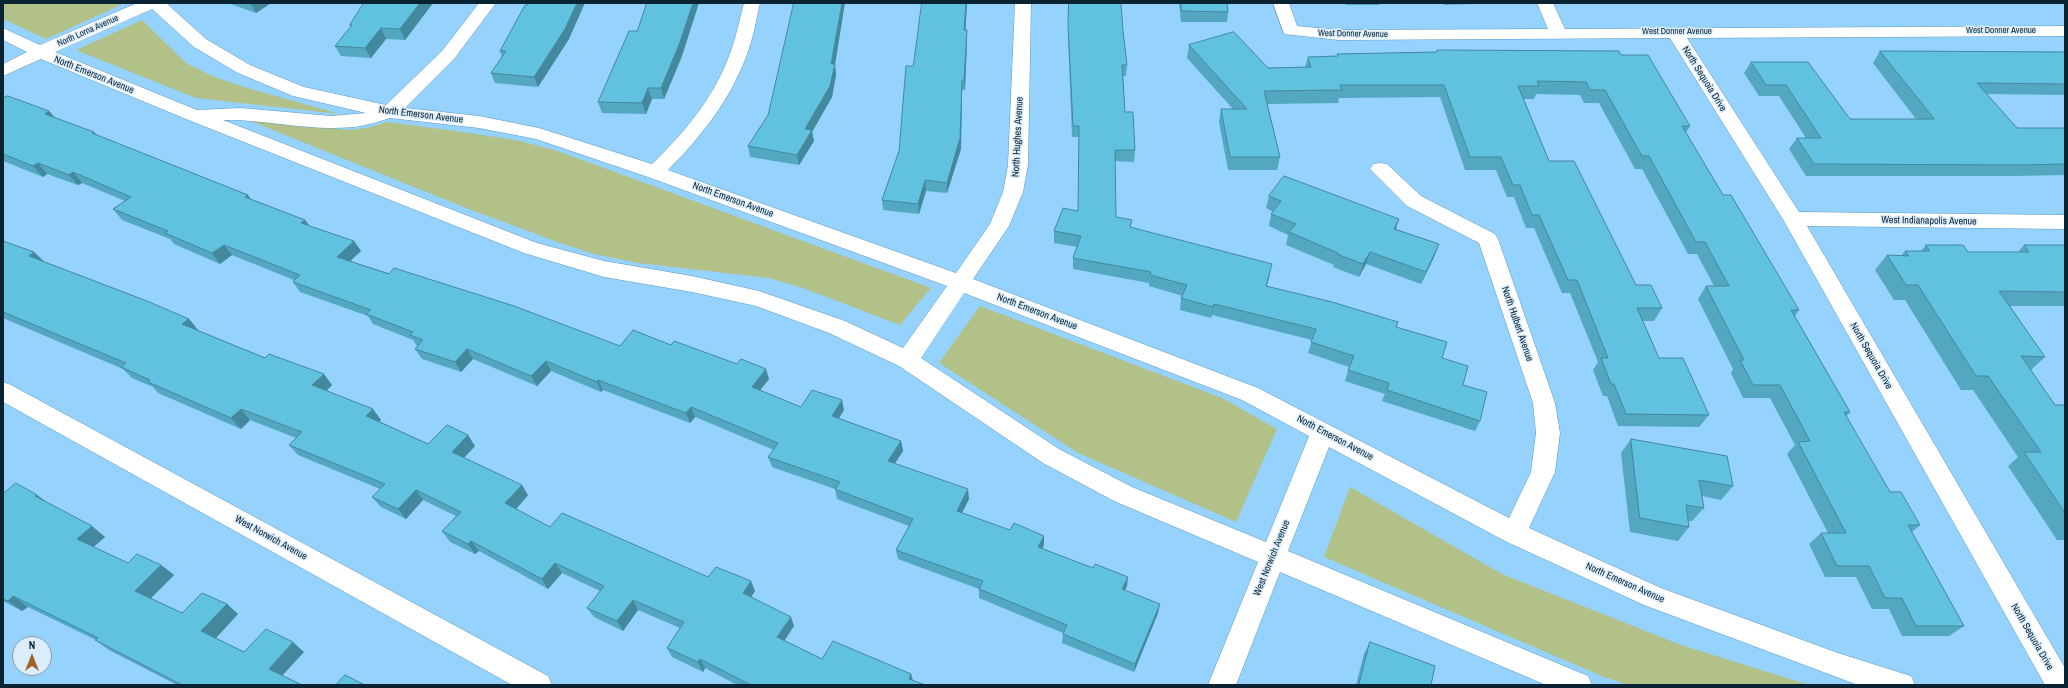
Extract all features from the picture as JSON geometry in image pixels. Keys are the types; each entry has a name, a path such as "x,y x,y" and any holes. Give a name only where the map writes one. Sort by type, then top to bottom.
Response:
{"street":[{"name":"North Lorna Avenue","path":"3,71 40,52 151,3"},
{"name":"North Emerson Avenue","path":"156,3 200,43 244,69 299,92 390,112 479,122 539,134 655,172 961,283 1250,394 1514,533 1653,597 1838,666 1901,685"},
{"path":"192,115 241,114 332,122 361,120 390,112 448,55 488,3"},
{"path":"655,172 680,148 705,119 724,88 738,56 752,3"},
{"name":"North Hughes Avenue","path":"907,360 999,226 1013,192 1018,165 1023,3"},
{"name":"West Donner Avenue","path":"1281,3 1290,30 1339,35 2065,31"},
{"path":"1545,3 1558,33"},
{"name":"North Sequoia Drive","path":"1675,32 1793,219 2060,685"},
{"name":"North Emerson Avenue","path":"3,33 40,52 192,115 531,248 604,269 692,284 759,299 838,327 907,360 1051,456 1123,494 1578,685"},
{"name":"North Hulbert Avenue","path":"1380,169 1414,201 1488,239 1544,403 1548,433 1543,472 1514,533"},
{"name":"West Indianapolis Avenue","path":"1793,219 2065,222"},
{"name":"West Norwich Avenue","path":"3,391 538,685"},
{"name":"West Norwich Avenue","path":"1222,685 1272,556 1323,432"}],"green space":[{"path":"3,3 125,3 46,39 3,19"},
{"path":"142,20 186,63 212,76 244,87 340,114 196,98 76,50"},
{"path":"243,118 348,130 367,128 387,122 515,140 555,150 931,288 900,325 803,288 769,278 638,263 594,254 466,208"},
{"path":"980,306 1222,398 1277,429 1236,522 1078,453 939,363"},
{"path":"1350,487 1502,574 1681,645 1809,685 1628,685 1604,677 1324,557"}],"building":[{"path":"364,3 420,3 400,29 381,28 365,48 335,46 352,25 350,25"},
{"path":"528,3 577,3 565,29 534,77 491,73 506,51 500,51 525,5"},
{"path":"647,3 693,3 679,45 661,88 648,88 642,103 598,102 629,31 637,31"},
{"path":"794,3 842,3 831,64 835,64 830,86 805,129 812,130 797,155 748,146 768,115"},
{"path":"922,3 966,3 964,30 967,30 964,80 962,80 960,138 947,183 925,180 918,204 882,200 899,151 906,66 913,66"},
{"path":"1069,3 1121,3 1127,65 1122,65 1125,112 1133,112 1135,150 1115,150 1116,217 1132,220 1130,227 1272,264 1266,286 1332,302 1398,322 1396,327 1447,342 1442,358 1468,366 1463,385 1487,392 1480,421 1387,390 1389,383 1348,370 1354,356 1311,342 1316,329 1214,304 1213,307 1181,298 1187,285 1150,275 1151,272 1073,258 1081,236 1054,231 1063,208 1078,211 1079,126 1073,126 1068,25"},
{"path":"1181,3 1227,3 1228,12 1182,11"},
{"path":"1234,32 1268,68 1311,67 1308,57 1338,56 1337,54 1437,52 1437,50 1619,51 1621,55 1648,55 1690,126 1682,126 1723,195 1731,195 1799,310 1791,310 1850,412 1844,412 1890,492 1901,492 1920,525 1908,525 1964,626 1916,626 1902,598 1885,598 1869,566 1837,566 1821,533 1846,533 1798,442 1810,441 1780,385 1753,385 1740,360 1744,360 1706,286 1729,286 1705,242 1696,242 1649,156 1642,156 1605,90 1590,90 1586,82 1537,81 1539,86 1518,86 1549,161 1574,161 1636,285 1651,285 1662,308 1637,308 1659,358 1683,358 1709,415 1626,414 1614,384 1611,384 1601,358 1608,358 1577,280 1568,280 1539,215 1532,215 1520,185 1513,185 1501,157 1470,157 1444,85 1340,85 1342,90 1264,91 1280,157 1230,157 1221,109 1247,109 1189,45"},
{"path":"1880,51 2065,52 2065,84 1977,83 2017,128 2065,128 2065,164 1814,164 1797,138 1821,138 1786,85 1766,85 1751,62 1808,62 1850,119 1934,119"},
{"path":"8,96 49,111 45,114 94,132 92,133 248,195 245,197 305,220 301,223 354,241 337,257 389,274 394,268 514,306 620,346 633,330 671,345 674,341 737,364 741,359 766,369 752,387 801,407 812,390 842,400 832,416 901,441 888,461 968,489 957,511 1010,530 1014,523 1044,536 1038,547 1093,568 1095,564 1128,577 1122,589 1160,604 1135,664 1063,634 1067,625 979,589 983,581 896,550 913,519 835,489 840,482 768,457 778,443 691,407 686,413 598,380 597,382 546,361 531,376 467,349 455,362 415,349 423,340 410,335 413,332 366,314 371,310 293,282 300,275 224,245 212,253 165,233 168,231 113,209 131,197 73,172 69,175 38,163 33,166 3,154 3,98"},
{"path":"1284,176 1399,219 1394,229 1439,244 1426,272 1370,252 1363,264 1289,232 1296,224 1271,214 1281,201 1269,196"},
{"path":"3,241 34,252 29,256 147,301 189,319 182,324 265,358 269,354 324,374 312,385 373,409 366,416 428,444 447,425 468,435 452,452 522,485 505,503 550,527 562,513 708,577 716,567 751,581 743,593 791,617 777,637 822,659 833,641 911,674 909,679 925,685 751,685 700,659 698,662 667,648 684,622 633,600 617,621 587,608 604,586 555,563 542,579 471,541 468,544 442,531 461,512 416,490 398,509 372,497 385,484 289,445 302,432 241,409 231,418 148,382 150,380 121,367 126,363 3,312"},
{"path":"1926,245 1963,245 1968,252 2029,252 2024,245 2065,245 2065,292 1999,291 2045,357 2021,356 2055,405 2065,405 2065,513 2024,452 2041,452 1988,376 1976,376 1918,285 1906,285 1887,255 1909,256 1905,251 1929,251"},
{"path":"1631,439 1727,456 1733,486 1699,480 1704,508 1686,505 1689,527 1640,518"},
{"path":"16,483 37,495 35,496 92,526 77,539 128,563 137,554 161,565 135,591 182,613 202,593 227,604 201,631 244,652 266,629 293,642 269,669 302,685 182,685 95,640 98,638 13,596 8,601 3,599 3,494"},
{"path":"1370,642 1435,666 1431,685 1359,685"},
{"path":"345,675 365,685 336,685"}]}
